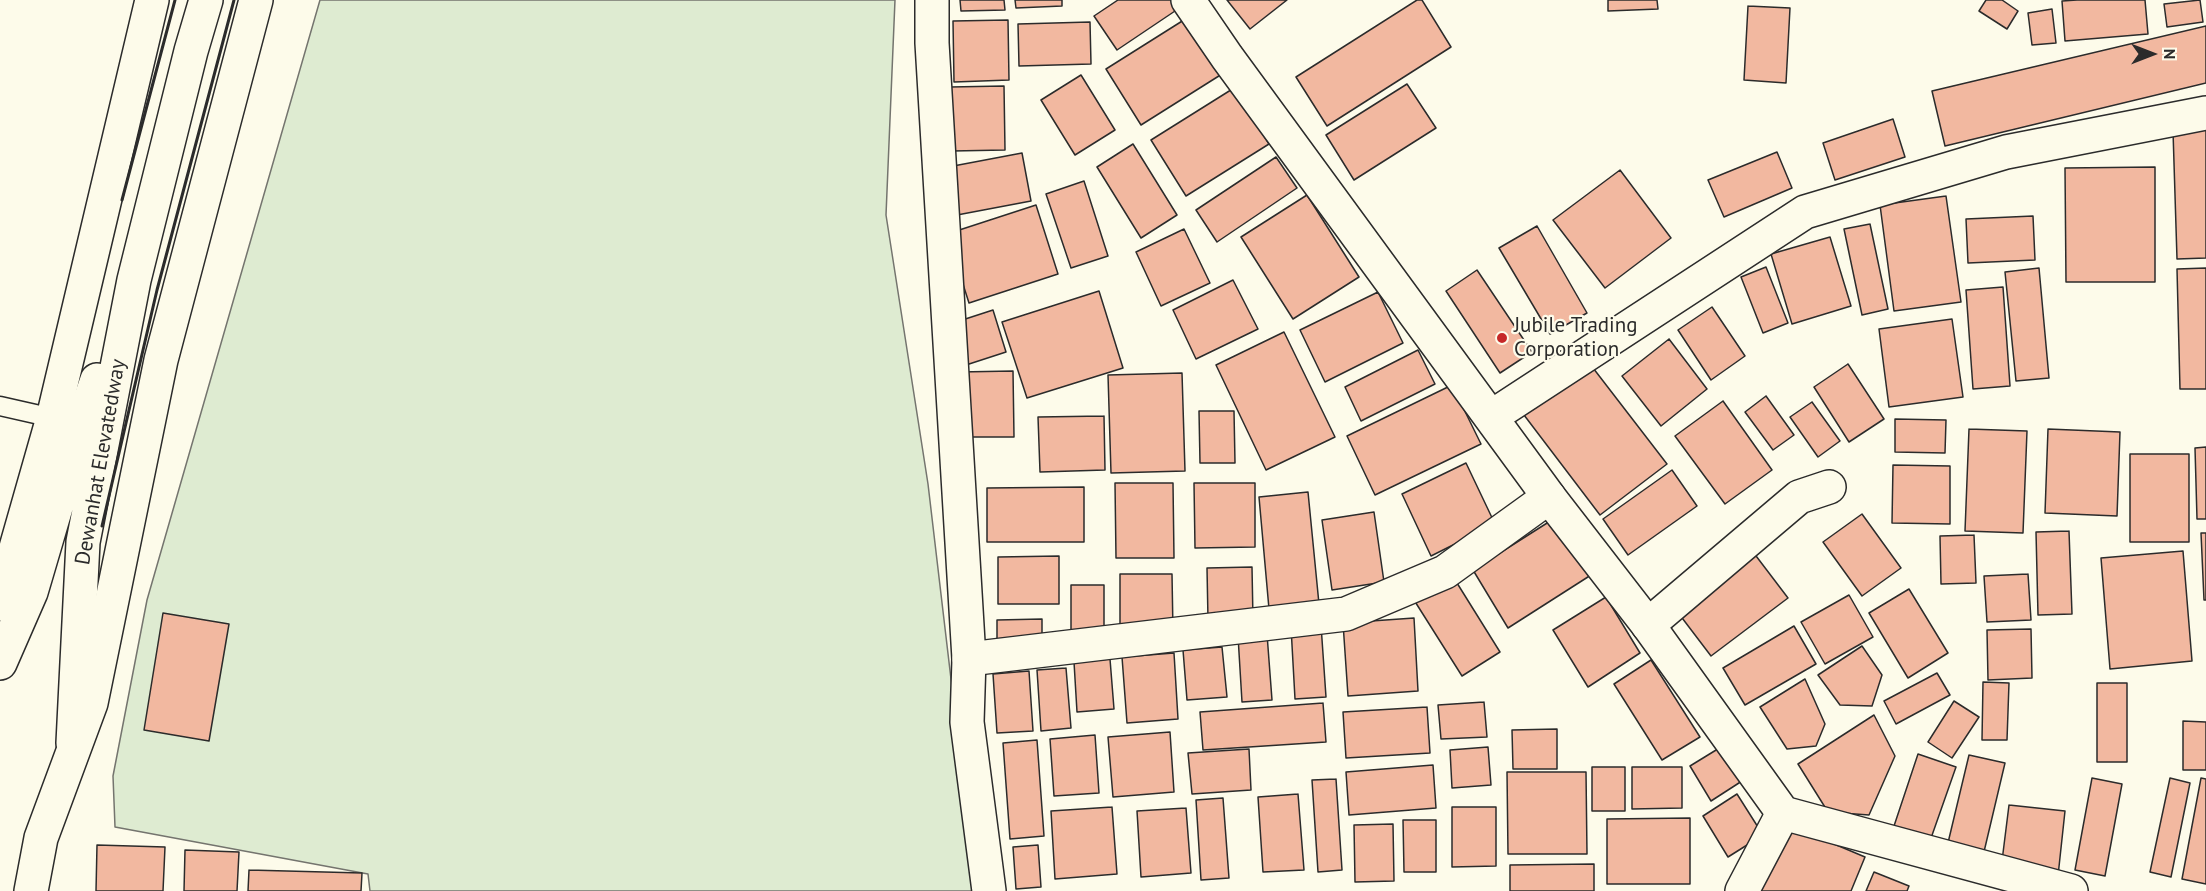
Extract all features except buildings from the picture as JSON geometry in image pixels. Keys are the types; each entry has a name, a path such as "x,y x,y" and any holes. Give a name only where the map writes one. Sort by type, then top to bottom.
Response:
{"street":[{"path":"0,604 53,418 152,0"},
{"name":"Dewanhat Elevatedway","path":"72,753 83,542 134,280 191,51 206,0"},
{"path":"31,891 41,838 91,703 161,360 256,0"},
{"path":"932,0 933,55 969,659 967,722 988,891"},
{"path":"1188,0 1227,57 1549,497 1648,625 1783,813 2071,891"},
{"path":"1491,417 1805,212 2006,152 2206,113"},
{"name":"Dewanhat Elevatedway","path":"0,663 31,592 74,446 134,280"},
{"path":"1648,625 1799,497 1829,487"},
{"path":"969,659 1346,614 1445,572 1549,497"},
{"path":"1742,891 1783,813"}],"lane":[{"path":"0,406 53,418"}],"green space":[{"path":"320,0 895,0 886,215 928,484 976,891 370,891 368,874 115,827 113,776 147,600"}],"wall":[{"path":"122,200 175,0"},
{"path":"102,526 157,290 234,0"}],"place":[{"name":"Jubile Trading Corporation","path":"1502,338"}]}
